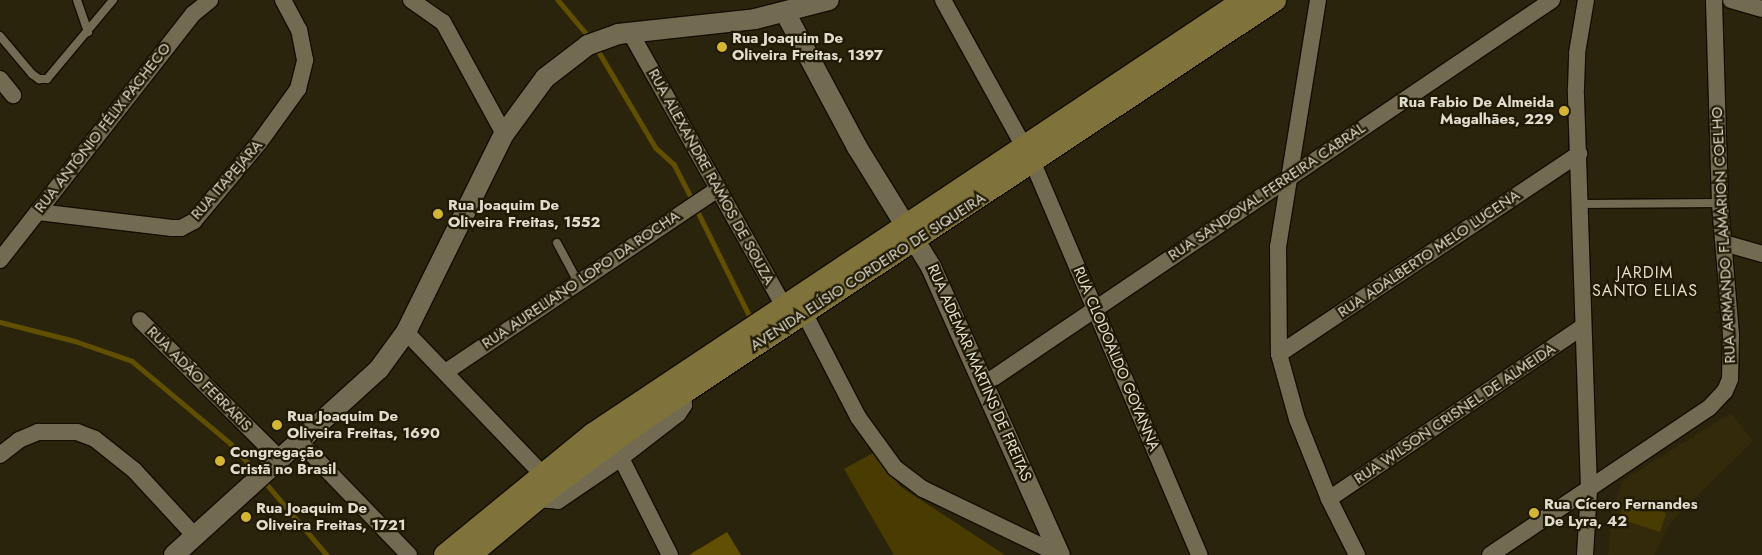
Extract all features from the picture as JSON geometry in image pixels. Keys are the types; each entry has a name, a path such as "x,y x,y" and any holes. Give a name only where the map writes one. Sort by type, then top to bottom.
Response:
{"main road":[{"name":"AVENIDA ELÍSIO CORDEIRO DE SIQUEIRA","path":"1029,155 1244,0"},
{"name":"AVENIDA ELÍSIO CORDEIRO DE SIQUEIRA","path":"470,555 545,486 593,434 795,310 1029,155 1275,0"},
{"name":"AVENIDA ELÍSIO CORDEIRO DE SIQUEIRA","path":"445,555 682,394 795,310"}],"street":[{"name":"RUA ANTÔNIO FÉLIX PACHECO","path":"0,260 193,14 210,0"},
{"name":"RUA ITAPEJARA","path":"38,212 172,228 194,221 259,143 298,89 305,60 299,30 284,0"},
{"path":"411,0 443,22 504,134"},
{"path":"174,555 379,369 406,332 504,134 545,78 578,52 624,33 828,0"},
{"name":"RUA CLODOALDO GOYANNA","path":"943,0 1029,155 1199,555"},
{"path":"1318,0 1286,180 1276,288 1279,354 1297,420 1330,499 1357,555"},
{"name":"RUA SANDOVAL FERREIRA CABRAL","path":"983,385 1552,0"},
{"path":"1585,555 1589,489 1582,328 1577,52 1586,0"},
{"name":"RUA ARMANDO FLAMARION COELHO","path":"1490,555 1709,408 1725,391 1732,363 1720,203 1714,0"},
{"path":"1731,0 1762,9"},
{"name":"RUA ADEMAR MARTINS DE FREITAS","path":"781,7 857,147 912,233 1060,555"},
{"name":"RUA ALEXANDRE RAMOS DE SOUZA","path":"624,33 711,193 795,310 858,417 895,468 923,489 1060,555"},
{"path":"0,79 13,95"},
{"name":"RUA ADALBERTO MELO LUCENA","path":"1279,354 1579,154"},
{"name":"RUA AURELIANO LOPO DA ROCHA","path":"447,371 711,193"},
{"path":"1724,243 1762,254"},
{"name":"RUA ADÃO FERRARIS","path":"140,320 274,464"},
{"name":"RUA WILSON CRISNEL DE ALMEIDA","path":"1330,499 1582,328"},
{"path":"406,332 447,371 558,501 621,458 678,414 684,405 682,394"},
{"path":"0,455 19,440 38,432 77,432 95,439 134,470 194,535"},
{"path":"300,442 409,555"},
{"path":"621,458 670,555"},
{"path":"1028,540 1049,532"}],"lane":[{"path":"77,0 88,32"},
{"path":"0,36 32,74 39,79 47,79 114,0"},
{"path":"1581,204 1720,203"},
{"path":"557,243 578,282"}],"shaded area":[{"path":"1731,413 1753,441 1670,523 1654,555 1608,555 1612,513 1622,481"},
{"path":"873,453 901,487 1005,555 894,555 844,469"},
{"path":"1625,500 1666,513 1660,532 1620,519"},
{"path":"727,532 741,555 689,555"}],"waterway":[{"path":"558,0 591,39"},
{"path":"596,47 656,148 674,164 693,201"},
{"path":"696,208 749,315"},
{"path":"0,322 75,341 132,361 230,443 257,473"},
{"path":"264,481 327,555"}],"place":[{"name":"Rua Joaquim De Oliveira Freitas, 1397","path":"722,47"},
{"name":"Rua Fabio De Almeida Magalhães, 229","path":"1564,111"},
{"name":"Rua Joaquim De Oliveira Freitas, 1552","path":"438,214"},
{"name":"Rua Joaquim De Oliveira Freitas, 1690","path":"277,425"},
{"name":"Congregação Cristã no Brasil","path":"220,461"},
{"name":"Rua Cícero Fernandes De Lyra, 42","path":"1534,513"},
{"name":"Rua Joaquim De Oliveira Freitas, 1721","path":"246,517"}],"district":[{"name":"JARDIM SANTO ELIAS","path":"1645,282"}]}
